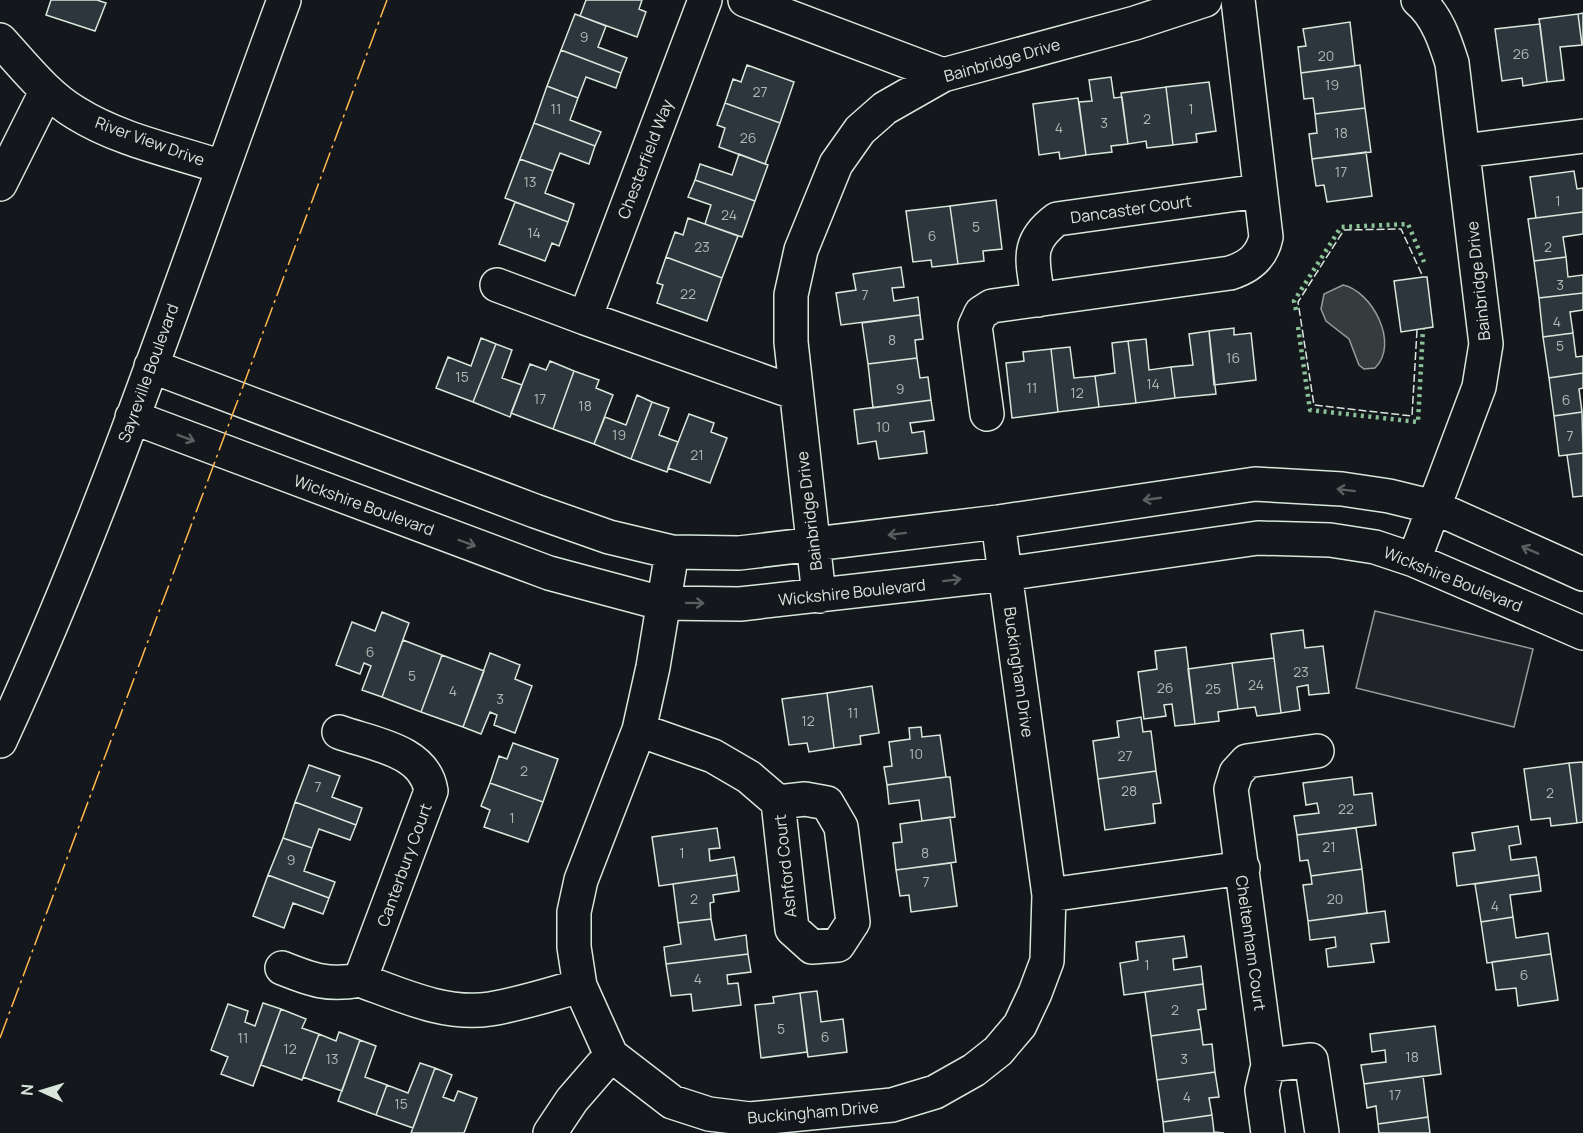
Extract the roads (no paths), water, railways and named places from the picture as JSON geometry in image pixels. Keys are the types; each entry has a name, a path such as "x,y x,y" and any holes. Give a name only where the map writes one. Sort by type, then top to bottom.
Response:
{"street":[{"name":"Sayreville Boulevard","path":"0,741 63,594 132,417 284,0"},
{"name":"Chesterfield Way","path":"585,318 705,0"},
{"path":"745,0 943,75"},
{"name":"Bainbridge Drive","path":"819,596 790,342 791,295 801,250 836,164 860,130 885,108 943,75 1134,12 1205,0"},
{"path":"987,414 975,326 981,313 992,306 1230,273 1244,268 1263,251 1266,237 1238,0"},
{"name":"Bainbridge Drive","path":"1414,560 1459,446 1484,366 1486,344 1452,63 1445,40 1425,2"},
{"name":"River View Drive","path":"0,40 46,92 77,114 119,133 222,167"},
{"path":"0,184 46,92"},
{"path":"1463,151 1583,136"},
{"name":"Dancaster Court","path":"1038,300 1033,250 1040,232 1057,219 1259,191"},
{"path":"497,285 796,393"},
{"path":"151,366 535,512 609,537 672,552 739,553 998,522 1255,484 1342,489 1389,496 1434,507 1583,574"},
{"name":"Wickshire Boulevard","path":"132,417 549,573 662,603 740,604 819,596 1005,574 1258,538 1330,540 1375,547 1414,560 1583,633"},
{"name":"Buckingham Drive","path":"672,552 653,667 639,730 581,880 574,912 574,947 580,986 611,1055 672,1101 709,1114 750,1119 892,1105 935,1092 974,1070 998,1052 1020,1024 1035,993 1047,961 1049,895 998,522"},
{"name":"Ashford Court","path":"639,730 713,756 748,777 778,802"},
{"name":"Canterbury Court","path":"339,732 409,757 422,766 429,779 431,791 360,980"},
{"path":"1243,868 1231,789 1236,772 1247,761 1317,751"},
{"name":"Cheltenham Court","path":"1049,895 1243,868 1268,1065 1263,1090 1268,1133"},
{"path":"282,968 320,982 340,984 360,980 421,1003 458,1009 489,1009 580,986"},
{"path":"550,1133 572,1100 611,1055"},
{"path":"1268,1065 1311,1060 1322,1133"}]}
